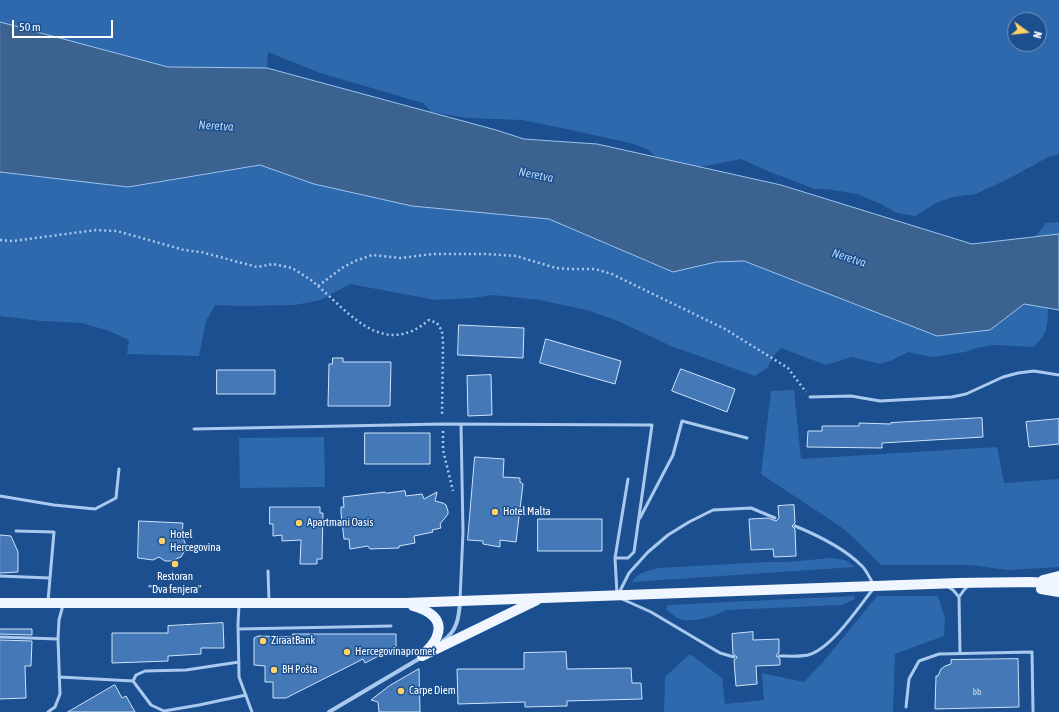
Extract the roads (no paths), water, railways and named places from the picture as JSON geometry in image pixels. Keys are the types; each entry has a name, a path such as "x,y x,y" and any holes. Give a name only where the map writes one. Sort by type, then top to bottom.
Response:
{"main road":[{"path":"1031,582 1059,576"},
{"path":"0,603 405,603 972,583 1031,582 1059,584"},
{"path":"1009,583 1059,592"},
{"path":"422,656 540,598"},
{"path":"405,603 426,610 433,615 438,622 437,638 422,656"}],"street":[{"path":"329,712 422,656 449,637 455,629 460,601"}],"lane":[{"path":"810,397 851,396 880,401 952,397 966,394 1018,373 1034,371 1059,375"},
{"path":"638,522 673,456 682,421 747,438"},
{"path":"194,428 442,424 652,425 634,552 628,558 615,558"},
{"path":"460,601 463,532 461,424"},
{"path":"0,496 54,505 95,509 116,498 119,469"},
{"path":"617,596 615,558 628,479"},
{"path":"617,596 629,573 648,552 668,535 713,510 751,508 775,518"},
{"path":"779,656 808,655 821,648 841,630 875,586 863,567 848,554 810,532 795,526"},
{"path":"16,531 54,532 48,603"},
{"path":"268,571 269,603"},
{"path":"0,576 50,578"},
{"path":"960,653 959,597 972,583"},
{"path":"942,584 953,590 959,597"},
{"path":"617,596 651,612 720,654 734,657"},
{"path":"48,712 55,707 60,694 58,638 59,620 64,603"},
{"path":"239,603 238,629 240,677 252,712"},
{"path":"238,629 391,626"},
{"path":"0,637 58,638"},
{"path":"906,707 909,679 920,661 939,654 1032,652 1033,711"},
{"path":"133,681 136,675 145,671 186,670 239,662"},
{"path":"59,678 133,681"},
{"path":"133,681 151,705 164,711 246,695"}],"water":[{"name":"Neretva","path":"0,22 168,67 267,68 496,130 524,139 597,144 781,185 972,244 1059,234 1059,310 1024,304 990,330 937,336 744,261 716,262 673,272 549,219 412,206 314,184 260,165 128,187 0,172"}],"place":[{"name":"Hotel Malta","path":"495,512"},
{"name":"Apartmani Oasis","path":"299,523"},
{"name":"Hotel Hercegovina","path":"162,541"},
{"name":"Restoran \"Dva fenjera\"","path":"175,564"},
{"name":"ZiraatBank","path":"263,641"},
{"name":"Hercegovinapromet","path":"347,652"},
{"name":"BH Pošta","path":"274,670"},
{"name":"Carpe Diem","path":"401,691"}]}
